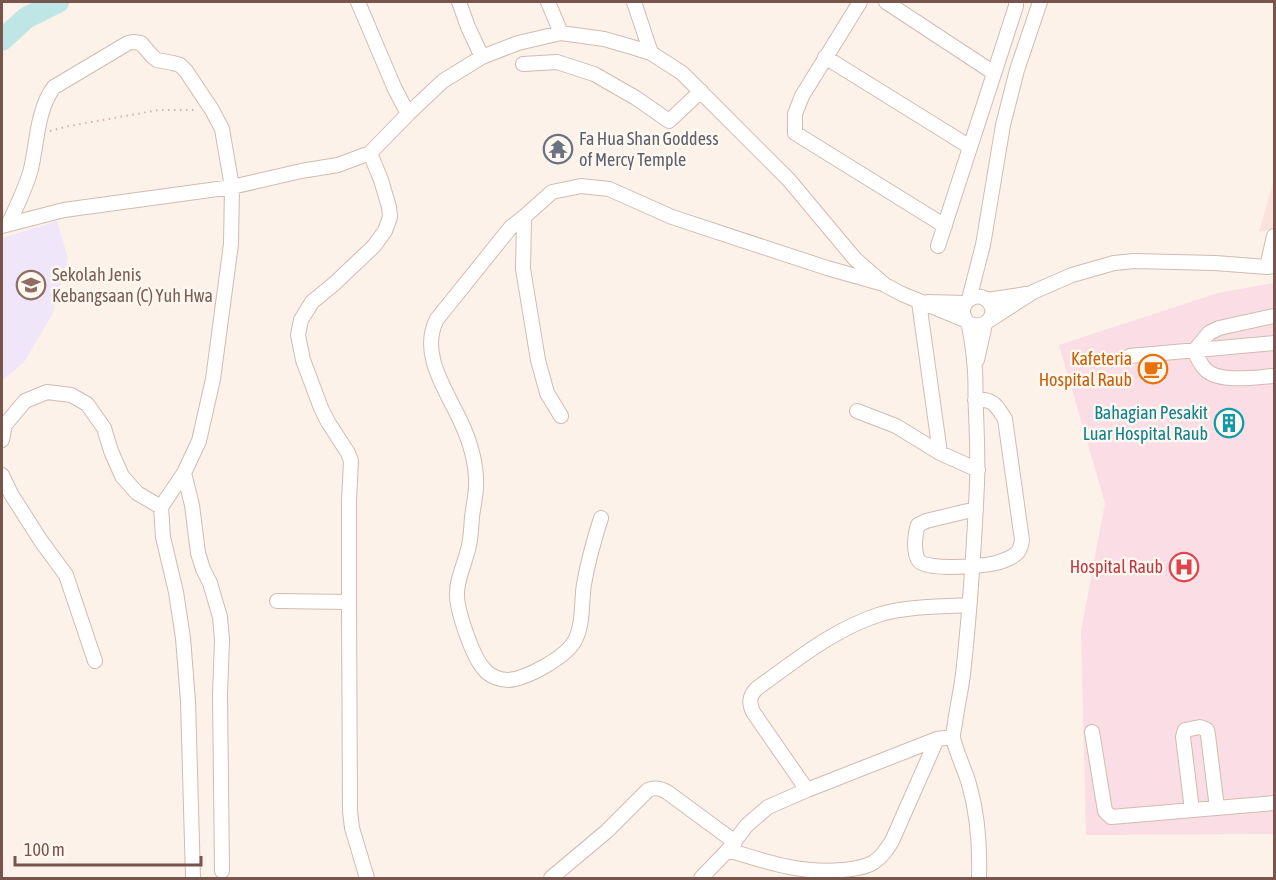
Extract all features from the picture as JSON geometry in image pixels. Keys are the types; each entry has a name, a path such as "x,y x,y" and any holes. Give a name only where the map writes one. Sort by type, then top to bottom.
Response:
{"street":[{"path":"358,2 408,114"},
{"path":"459,2 482,57"},
{"path":"548,2 561,33"},
{"path":"634,2 651,53"},
{"path":"860,2 802,96 795,114 795,133 945,226"},
{"path":"886,2 994,73"},
{"path":"938,246 1016,2"},
{"path":"979,879 977,822 969,784 953,736 963,678 973,566 978,470 975,371 967,322 963,312 976,300 1003,124 1017,70 1040,2"},
{"path":"5,224 64,210 232,187 338,165 370,153 443,81 482,57 518,44 561,33 604,39 632,46 651,53 682,73 789,180 855,259 885,285"},
{"path":"5,224 30,172 44,106 48,94 54,87 133,42 141,43 157,60 180,65 186,70 222,129 232,187 231,244 213,379 199,441 184,473 161,507 163,537 176,592 183,638 188,701 193,879"},
{"path":"825,57 970,147"},
{"path":"523,64 557,62 594,74 636,98 669,121 701,91"},
{"path":"980,116 1003,124"},
{"path":"367,879 352,828 350,811 349,500 351,461 321,408 303,360 298,335 301,320 312,302 374,246 385,231 390,217 389,207 370,153"},
{"path":"601,518 589,558 575,641 567,651 538,670 520,678 508,680 488,673 482,668 476,656 460,616 457,598 458,584 471,538 476,462 461,421 445,392 430,351 433,326 511,226 552,192 580,186 609,189 672,217 885,285 976,326 986,323 1033,292 1072,275 1114,263 1134,261 1215,263 1271,267 1275,237"},
{"path":"524,217 523,269 538,360 547,393 561,416"},
{"path":"919,302 976,300 1033,292"},
{"path":"975,371 986,323 991,317 992,308 976,300"},
{"path":"919,302 940,453"},
{"path":"1194,351 1209,333 1219,328 1275,316"},
{"path":"1130,356 1275,344"},
{"path":"1194,351 1204,369 1211,373 1234,378 1275,376"},
{"path":"2,440 5,425 25,401 47,392 71,395 87,404 104,428 122,476 137,493 161,507"},
{"path":"975,400 988,400 1005,418 1022,540 1020,549 999,562 973,566 928,566 920,562 916,556 915,532 918,525 976,509"},
{"path":"857,411 896,426 940,453 978,470"},
{"path":"184,473 192,505 198,553 210,582 220,617 222,640 220,695 222,871"},
{"path":"2,474 11,494 66,575 95,661"},
{"path":"277,601 349,602"},
{"path":"807,790 753,712 750,698 756,689 825,640 879,615 911,609 969,605"},
{"path":"1192,810 1183,737 1185,730 1200,727 1207,730 1217,808"},
{"path":"1092,732 1105,811 1111,817 1275,803"},
{"path":"701,879 747,825 768,807 937,739 953,736"},
{"path":"551,879 607,831 648,790 652,789 662,789 667,792 731,846 787,867 830,871 866,867 883,855 892,841 937,739"}],"path":[{"path":"38,134 69,126 159,110 212,110"}],"shaded area":[{"path":"1274,179 1274,229 1259,232"},
{"name":"Sekolah Jenis Kebangsaan (C) Yuh Hwa","path":"57,221 68,258 53,313 24,362 2,381 2,238"},
{"name":"Hospital Raub","path":"1274,283 1274,834 1086,835 1081,631 1105,503 1059,345 1218,293"}],"waterway":[{"path":"2,40 26,18 58,2"}],"place":[{"name":"Fa Hua Shan Goddess of Mercy Temple","path":"558,149"},
{"name":"Sekolah Jenis Kebangsaan (C) Yuh Hwa","path":"31,285"},
{"name":"Kafeteria Hospital Raub","path":"1153,369"},
{"name":"Bahagian Pesakit Luar Hospital Raub","path":"1229,423"},
{"name":"Hospital Raub","path":"1184,567"}]}
